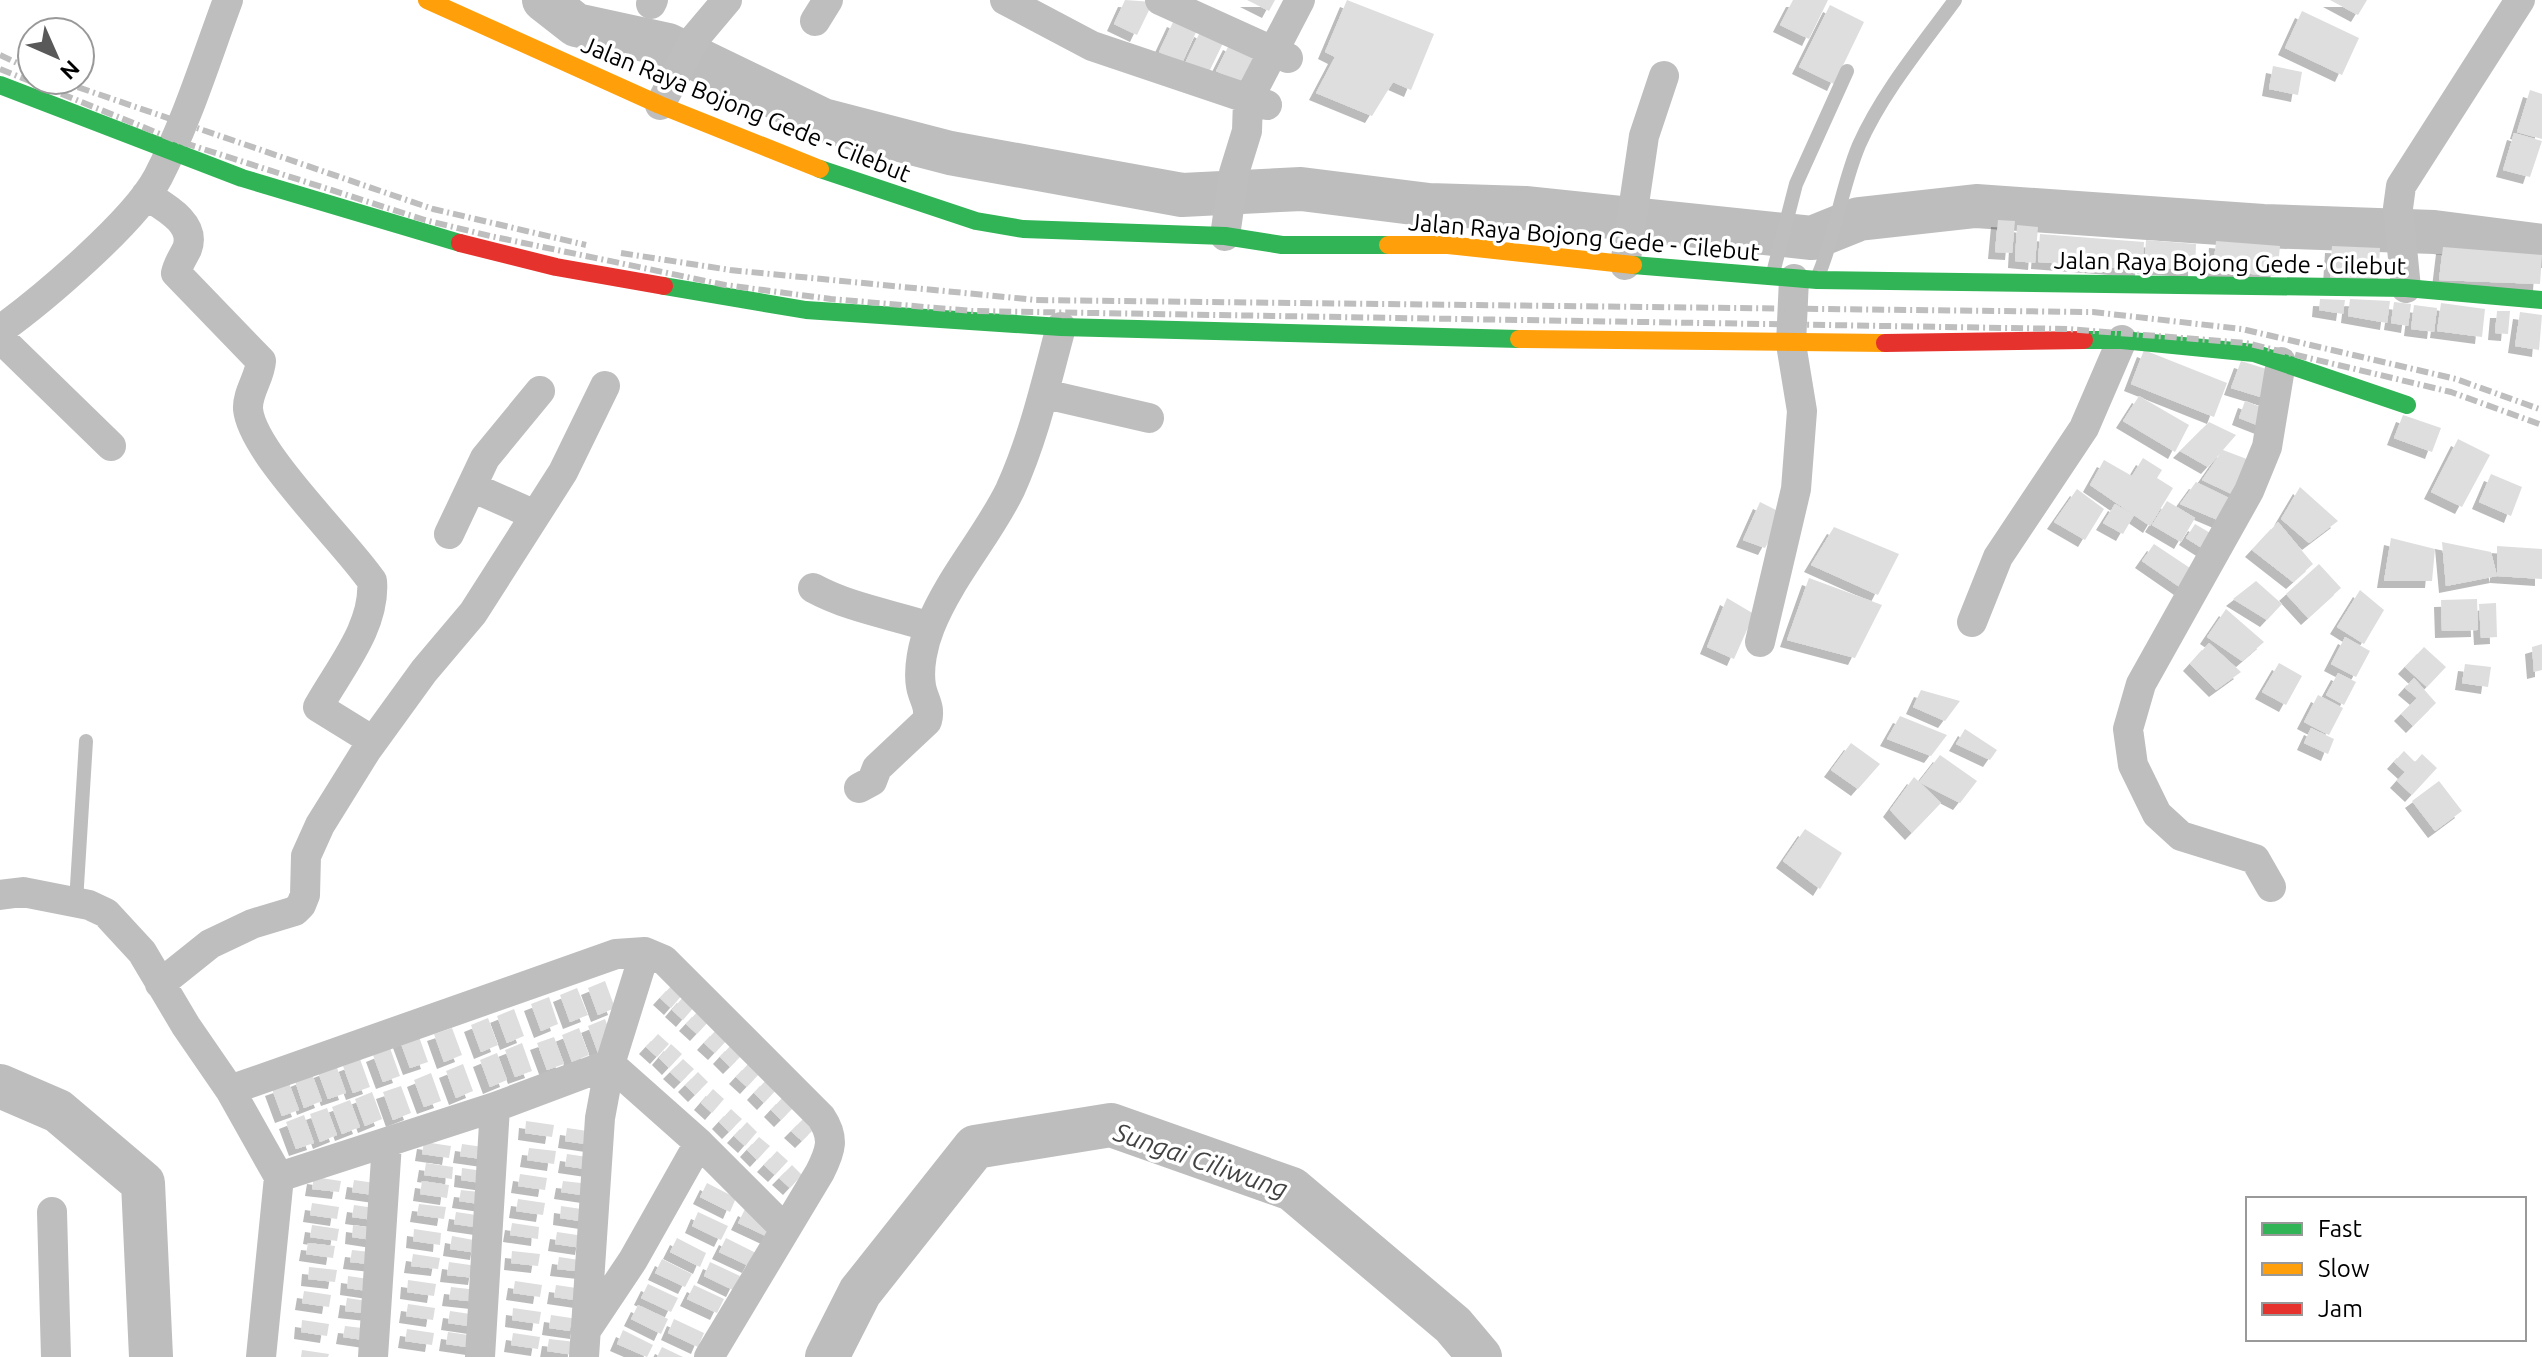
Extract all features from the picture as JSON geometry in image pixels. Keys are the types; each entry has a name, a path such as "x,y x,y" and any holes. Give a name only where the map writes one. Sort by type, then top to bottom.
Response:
{"street":[{"path":"0,330 64,278 146,195 171,152 228,0"},
{"name":"Jalan Raya Bojong Gede - Cilebut","path":"427,0 666,93 862,184 976,221 1023,229 1104,234 1225,229 1282,245 1448,245 1625,265 1794,278 2405,282 2542,300"},
{"path":"666,93 695,38 727,0"},
{"path":"1005,0 1092,46 1258,103"},
{"path":"1160,0 1281,55"},
{"path":"1225,229 1234,173 1247,131 1281,55 1300,0"},
{"path":"1281,55 1319,0"},
{"path":"2405,282 2398,208 2401,186 2415,169 2520,0"},
{"path":"1625,265 1644,136 1664,76"},
{"path":"0,85 171,152 335,207 556,267 806,310 1061,327 1791,344 2122,340 2254,353 2407,405"},
{"path":"146,195 186,227 190,237 176,273 261,361 248,408 251,423 286,478 372,581 374,599 369,617 318,707 373,741"},
{"path":"1760,642 1796,489 1802,411 1791,344 1794,278"},
{"path":"859,788 872,781 877,768 927,721 929,710 921,689 921,658 930,627 969,553 1009,491 1045,394 1061,327"},
{"path":"0,338 111,446"},
{"path":"1972,622 1998,557 2084,428 2122,340"},
{"path":"2271,887 2255,859 2181,836 2157,814 2133,765 2128,729 2141,684 2249,491 2267,447 2281,362"},
{"path":"160,984 210,944 252,924 295,911 301,905 312,839 373,741 424,671 473,613 563,472 605,386"},
{"path":"449,534 485,458 540,391"},
{"path":"1045,394 1149,418"},
{"path":"472,487 535,515"},
{"path":"813,588 845,605 873,609 930,627"},
{"path":"0,895 23,892 76,902 106,913 142,952 230,1090 279,1177 261,1357"},
{"path":"230,1090 616,954 645,952 664,960 821,1117 832,1134 830,1153 709,1357"},
{"path":"585,1344 600,1118 610,1064 645,952"},
{"path":"279,1177 495,1107 610,1064"},
{"path":"610,1064 699,1143 784,1228"},
{"path":"480,1357 495,1107"},
{"path":"373,1357 387,1143"},
{"path":"585,1344 699,1143"},
{"path":"52,1212 56,1357"}],"lane":[{"path":"1847,71 1796,184 1781,247 1794,278 1830,252 1861,142 1906,66 1955,0"},
{"path":"76,902 86,741"}],"building":[{"path":"1125,0 1153,2 1137,35 1114,24"},
{"path":"1247,0 1275,0 1269,11"},
{"path":"1347,0 1434,34 1411,90 1393,82 1372,116 1316,93 1335,57 1325,52"},
{"path":"1793,0 1828,0 1809,39 1780,25"},
{"path":"2330,0 2367,0 2358,15"},
{"path":"1830,5 1864,22 1834,84 1799,67"},
{"path":"2302,11 2359,38 2342,75 2285,48"},
{"path":"1174,20 1197,30 1182,63 1159,52"},
{"path":"1201,30 1224,41 1208,74 1185,63"},
{"path":"1230,43 1266,61 1252,89 1216,71"},
{"path":"2273,66 2302,72 2298,95 2269,89"},
{"path":"2530,90 2542,94 2542,139 2517,132"},
{"path":"2514,133 2542,141 2530,177 2503,170"},
{"path":"1998,220 2015,221 2012,253 1995,252"},
{"path":"2017,225 2038,227 2035,263 2015,261"},
{"path":"2040,234 2144,242 2142,270 2038,262"},
{"path":"2146,240 2196,244 2195,270 2144,267"},
{"path":"2216,241 2280,246 2277,276 2213,271"},
{"path":"2332,246 2380,248 2378,280 2330,277"},
{"path":"2443,247 2542,255 2540,284 2439,280"},
{"path":"2320,299 2345,300 2343,314 2319,310"},
{"path":"2350,299 2390,301 2387,323 2348,316"},
{"path":"2394,302 2411,304 2408,326 2391,323"},
{"path":"2441,303 2485,309 2482,337 2437,331"},
{"path":"2414,305 2437,308 2434,332 2411,329"},
{"path":"2497,311 2510,311 2508,334 2495,333"},
{"path":"2520,312 2542,315 2539,350 2515,346"},
{"path":"2144,350 2227,383 2214,417 2131,384"},
{"path":"2241,361 2276,372 2267,399 2231,388"},
{"path":"2139,396 2189,425 2175,452 2123,421"},
{"path":"2245,401 2269,410 2262,427 2239,418"},
{"path":"2403,415 2441,428 2432,452 2394,438"},
{"path":"2209,422 2236,435 2223,450 2252,461 2236,496 2202,480 2220,454 2208,467 2180,451"},
{"path":"2458,439 2490,455 2462,507 2431,492"},
{"path":"2143,458 2162,470 2157,478 2173,488 2150,526 2090,485 2104,460 2132,476"},
{"path":"2491,474 2522,487 2511,516 2479,502"},
{"path":"2196,482 2231,499 2220,521 2180,504"},
{"path":"2300,487 2338,521 2309,543 2281,519"},
{"path":"2077,489 2104,509 2085,540 2054,522"},
{"path":"2167,501 2195,518 2181,542 2152,525"},
{"path":"1760,502 1784,514 1765,548 1743,540"},
{"path":"2115,504 2134,515 2123,534 2103,523"},
{"path":"2278,522 2313,564 2293,582 2252,550"},
{"path":"2195,524 2217,537 2208,552 2186,538"},
{"path":"1834,527 1899,554 1878,595 1811,565"},
{"path":"2391,538 2435,549 2432,581 2384,581"},
{"path":"2442,542 2491,552 2497,576 2446,586"},
{"path":"2154,544 2193,570 2181,588 2142,561"},
{"path":"2497,546 2542,549 2542,579 2497,576"},
{"path":"2319,564 2341,588 2308,618 2286,594"},
{"path":"1809,578 1882,605 1855,658 1787,640"},
{"path":"2256,581 2282,604 2267,620 2233,599"},
{"path":"2360,590 2384,610 2364,644 2337,627"},
{"path":"1727,598 1754,614 1734,659 1707,647"},
{"path":"2477,599 2478,630 2442,631 2441,600"},
{"path":"2496,603 2497,637 2481,638 2479,604"},
{"path":"2226,609 2264,642 2242,661 2207,637"},
{"path":"2345,637 2370,651 2356,677 2331,664"},
{"path":"2209,643 2241,672 2216,690 2190,664"},
{"path":"2542,644 2542,670 2534,672 2532,647"},
{"path":"2424,647 2446,667 2427,687 2405,667"},
{"path":"2279,663 2302,676 2286,705 2262,692"},
{"path":"2465,664 2491,667 2488,687 2462,683"},
{"path":"2338,673 2356,682 2344,705 2326,695"},
{"path":"2414,678 2436,703 2413,726 2401,714 2417,698 2405,688"},
{"path":"1921,690 1960,701 1945,721 1913,707"},
{"path":"2318,695 2343,708 2329,735 2304,722"},
{"path":"1900,716 1947,735 1931,756 1887,739"},
{"path":"2311,728 2334,739 2328,754 2304,743"},
{"path":"1965,729 1997,750 1990,760 1956,744"},
{"path":"1851,743 1880,764 1858,789 1831,770"},
{"path":"2404,751 2415,762 2422,754 2437,768 2412,795 2397,781 2405,772 2394,762"},
{"path":"1940,755 1977,781 1960,803 1919,782"},
{"path":"1914,777 1941,803 1912,833 1890,810"},
{"path":"2439,781 2462,811 2435,831 2412,801"},
{"path":"1805,829 1842,853 1820,889 1783,861"},
{"path":"605,981 615,1008 598,1015 588,988"},
{"path":"673,984 683,994 671,1008 660,998"},
{"path":"577,988 588,1015 570,1022 560,995"},
{"path":"684,996 695,1006 683,1020 672,1010"},
{"path":"549,997 558,1024 541,1031 531,1004"},
{"path":"514,1009 524,1036 507,1043 497,1016"},
{"path":"699,1010 710,1020 697,1034 686,1024"},
{"path":"488,1018 498,1045 481,1052 471,1025"},
{"path":"605,1019 615,1046 598,1053 588,1026"},
{"path":"452,1028 462,1055 444,1062 434,1034"},
{"path":"579,1028 589,1055 572,1062 562,1035"},
{"path":"717,1029 728,1039 715,1053 704,1043"},
{"path":"418,1034 428,1062 410,1068 400,1041"},
{"path":"658,1034 669,1044 657,1057 646,1047"},
{"path":"554,1037 564,1064 547,1070 537,1043"},
{"path":"522,1043 532,1071 515,1077 505,1050"},
{"path":"671,1044 682,1054 669,1068 659,1058"},
{"path":"732,1044 743,1054 730,1067 720,1057"},
{"path":"390,1048 400,1076 383,1082 373,1055"},
{"path":"497,1053 507,1080 490,1087 480,1060"},
{"path":"360,1059 370,1087 353,1093 343,1066"},
{"path":"683,1059 694,1069 681,1082 670,1072"},
{"path":"749,1063 760,1073 747,1087 736,1077"},
{"path":"463,1064 473,1091 456,1098 446,1071"},
{"path":"336,1065 346,1093 328,1099 318,1072"},
{"path":"698,1072 708,1082 695,1095 685,1085"},
{"path":"431,1073 441,1101 424,1107 414,1080"},
{"path":"312,1074 322,1101 304,1108 295,1081"},
{"path":"767,1079 777,1089 764,1103 754,1093"},
{"path":"289,1083 299,1110 282,1116 272,1089"},
{"path":"401,1086 411,1113 393,1120 383,1092"},
{"path":"713,1089 724,1099 712,1113 701,1103"},
{"path":"372,1092 382,1119 365,1126 355,1099"},
{"path":"783,1097 794,1107 781,1120 771,1110"},
{"path":"350,1100 360,1127 342,1134 332,1107"},
{"path":"327,1108 337,1135 320,1142 310,1114"},
{"path":"731,1109 742,1119 729,1132 719,1122"},
{"path":"304,1115 314,1143 296,1149 286,1122"},
{"path":"804,1118 815,1128 802,1141 791,1131"},
{"path":"526,1121 554,1125 552,1137 525,1133"},
{"path":"747,1122 757,1132 745,1146 734,1136"},
{"path":"567,1128 594,1132 592,1145 565,1141"},
{"path":"759,1137 770,1146 757,1160 747,1150"},
{"path":"424,1142 451,1146 449,1158 422,1154"},
{"path":"462,1144 490,1148 488,1160 460,1156"},
{"path":"529,1148 556,1151 554,1164 527,1160"},
{"path":"777,1151 788,1161 775,1175 764,1165"},
{"path":"567,1154 594,1158 592,1170 565,1166"},
{"path":"426,1163 453,1167 452,1179 424,1175"},
{"path":"792,1165 802,1175 790,1188 779,1178"},
{"path":"462,1168 490,1172 488,1184 461,1180"},
{"path":"520,1174 547,1178 545,1190 518,1186"},
{"path":"314,1177 341,1181 339,1192 312,1189"},
{"path":"354,1180 382,1184 380,1196 352,1192"},
{"path":"422,1181 449,1185 447,1198 420,1194"},
{"path":"563,1181 590,1184 588,1196 561,1192"},
{"path":"707,1183 736,1198 730,1212 700,1197"},
{"path":"461,1190 488,1193 486,1205 459,1201"},
{"path":"518,1199 545,1203 543,1215 516,1211"},
{"path":"312,1203 339,1207 337,1219 310,1215"},
{"path":"419,1204 446,1207 444,1219 417,1215"},
{"path":"354,1205 381,1209 380,1221 352,1217"},
{"path":"561,1206 588,1210 586,1222 560,1218"},
{"path":"745,1209 774,1224 768,1237 738,1223"},
{"path":"456,1212 483,1216 481,1228 454,1224"},
{"path":"698,1212 728,1226 721,1240 692,1226"},
{"path":"512,1223 539,1227 538,1239 510,1235"},
{"path":"312,1225 339,1229 337,1241 310,1237"},
{"path":"353,1225 380,1229 378,1241 352,1237"},
{"path":"414,1229 441,1233 440,1245 413,1241"},
{"path":"557,1232 584,1236 582,1248 555,1244"},
{"path":"452,1236 479,1241 477,1253 450,1249"},
{"path":"677,1238 706,1253 700,1267 670,1252"},
{"path":"726,1238 756,1253 749,1266 719,1252"},
{"path":"308,1243 335,1246 333,1258 306,1254"},
{"path":"352,1250 379,1253 377,1265 350,1262"},
{"path":"512,1251 540,1254 538,1266 511,1263"},
{"path":"413,1254 440,1258 438,1269 411,1266"},
{"path":"559,1257 586,1261 584,1272 557,1269"},
{"path":"662,1259 692,1274 685,1287 655,1273"},
{"path":"449,1262 477,1266 475,1278 447,1275"},
{"path":"710,1262 740,1276 733,1290 704,1276"},
{"path":"309,1267 337,1270 335,1282 308,1279"},
{"path":"348,1276 376,1280 374,1292 347,1288"},
{"path":"408,1280 436,1284 434,1296 407,1292"},
{"path":"515,1281 542,1285 540,1297 513,1293"},
{"path":"648,1284 678,1298 671,1312 641,1298"},
{"path":"556,1285 583,1289 581,1301 554,1297"},
{"path":"694,1285 724,1299 717,1313 687,1299"},
{"path":"451,1287 478,1290 477,1302 449,1299"},
{"path":"304,1291 331,1295 329,1307 302,1303"},
{"path":"347,1298 374,1302 372,1314 345,1311"},
{"path":"408,1304 435,1308 433,1320 406,1316"},
{"path":"638,1305 668,1319 661,1334 631,1319"},
{"path":"513,1308 541,1312 539,1324 512,1320"},
{"path":"450,1311 477,1315 475,1327 448,1323"},
{"path":"551,1315 578,1319 577,1332 549,1328"},
{"path":"674,1319 704,1333 698,1347 668,1333"},
{"path":"302,1320 329,1324 327,1336 301,1332"},
{"path":"345,1326 371,1329 370,1341 343,1337"},
{"path":"407,1329 434,1333 432,1345 405,1341"},
{"path":"623,1330 653,1345 647,1357 617,1344"},
{"path":"448,1332 475,1336 473,1348 446,1344"},
{"path":"513,1333 540,1337 538,1349 511,1345"},
{"path":"549,1339 576,1342 574,1355 547,1351"},
{"path":"662,1347 683,1357 657,1357"},
{"path":"302,1350 329,1354 328,1357 301,1357"}],"waterway":[{"path":"544,0 576,25 668,45 823,120 950,153 1182,195 1301,189 1429,205 1525,208 1812,238 1859,219 1976,206 2263,226 2434,232 2542,246"},
{"name":"Sungai Ciliwung","path":"0,1086 58,1111 143,1183 151,1357"},
{"name":"Sungai Ciliwung","path":"827,1357 860,1292 975,1147 1111,1125 1292,1189 1453,1325 1480,1357"}],"railway":[{"path":"0,55 16,62"},
{"path":"0,69 175,140 425,220 725,285 831,299 972,311 2068,329 2246,343 2451,392 2542,425"},
{"path":"96,93 433,209 586,245"},
{"path":"621,253 730,270 1036,300 2093,312 2242,329 2456,379 2542,410"}],"traffic: fast":[{"path":"0,85 242,178 460,243"},
{"path":"820,169 976,221 1023,229 1225,236 1282,245 1388,245"},
{"path":"1633,265 1817,280 2406,288 2542,300"},
{"path":"664,286 806,310 1061,327 1519,339"},
{"path":"2084,340 2122,340 2254,353 2407,405"}],"traffic: slow":[{"path":"427,0 660,105 820,169"},
{"path":"1388,245 1448,245 1633,265"},
{"path":"1519,339 1885,343"}],"traffic: jam":[{"path":"460,243 556,267 664,286"},
{"path":"1885,343 2084,340"}]}
